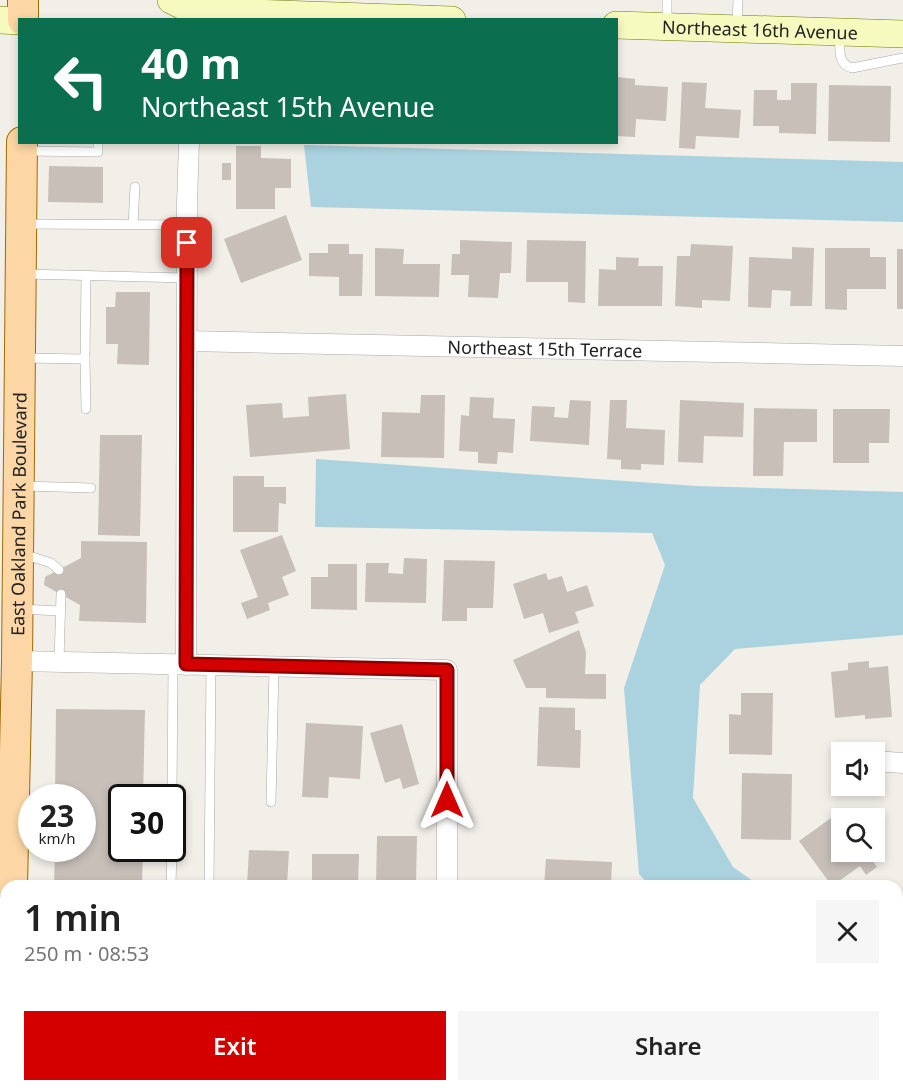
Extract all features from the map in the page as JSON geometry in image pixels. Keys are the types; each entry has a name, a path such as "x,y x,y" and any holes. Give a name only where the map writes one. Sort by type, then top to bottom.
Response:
{"main road":[{"path":"21,18 23,0"},
{"name":"East Oakland Park Boulevard","path":"12,880 8,735 17,661 22,146"}],"street":[{"path":"186,10 275,10 417,18"},
{"name":"Northeast 16th Avenue","path":"618,25 667,13 736,28 903,34"},
{"path":"0,20 18,20"},
{"path":"179,664 187,341 189,144"},
{"name":"Northeast 15th Terrace","path":"187,341 903,356"},
{"path":"17,661 447,670 447,880"},
{"path":"885,762 903,763"}],"lane":[{"path":"736,28 738,0"},
{"path":"840,32 840,56 842,62 847,66 852,68 903,58"},
{"path":"22,146 98,152 98,144"},
{"path":"133,224 135,187"},
{"path":"21,225 187,225"},
{"path":"21,274 187,278"},
{"path":"86,275 86,409"},
{"path":"20,358 85,359"},
{"path":"19,485 92,488"},
{"path":"18,552 51,563 59,570"},
{"path":"59,662 61,594"},
{"path":"18,608 60,610"},
{"path":"173,784 179,664"},
{"path":"209,880 211,665"},
{"path":"272,802 274,667"},
{"path":"171,880 172,862"}],"water":[{"path":"304,145 903,162 903,222 311,207"},
{"path":"316,459 696,486 903,492 903,635 735,649 700,685 693,798 733,867 751,880 644,880 639,874 624,688 665,565 652,533 315,527"}],"building":[{"path":"618,77 635,79 635,85 668,87 666,121 636,119 635,137 618,136"},
{"path":"682,82 707,83 705,108 741,110 739,138 696,136 695,149 679,148"},
{"path":"791,83 817,83 816,134 779,133 779,126 753,126 754,90 777,90 777,100 791,100"},
{"path":"829,85 891,86 890,142 828,141"},
{"path":"236,146 261,146 261,158 291,159 291,188 275,188 275,209 236,209"},
{"path":"222,163 231,163 231,180 222,180"},
{"path":"49,166 103,167 103,203 48,202"},
{"path":"286,215 302,260 241,283 224,239"},
{"path":"460,240 512,242 511,273 500,273 498,298 468,297 469,275 451,275 452,254 460,254"},
{"path":"527,240 586,241 585,303 568,302 568,282 526,282"},
{"path":"328,244 349,244 349,254 363,254 362,296 339,296 339,277 309,276 309,253 328,253"},
{"path":"691,244 733,246 730,301 702,300 702,308 675,306 677,256 690,256"},
{"path":"792,247 814,248 812,306 790,306 791,291 772,290 771,308 748,307 749,257 792,259"},
{"path":"375,248 404,249 403,264 440,264 439,297 375,296"},
{"path":"825,248 870,248 870,257 886,257 886,289 847,289 847,310 825,309"},
{"path":"897,249 903,249 903,309 897,309"},
{"path":"616,257 639,258 638,266 663,266 662,306 598,306 599,269 616,270"},
{"path":"116,292 150,292 149,365 117,364 118,344 106,344 106,307 115,307"},
{"path":"346,394 350,449 250,457 246,405 282,403 283,418 309,416 308,397"},
{"path":"421,395 445,395 444,458 381,457 382,412 420,413"},
{"path":"470,397 494,398 493,418 515,419 513,453 498,452 497,464 478,463 478,452 459,451 461,415 469,416"},
{"path":"570,400 591,401 589,445 530,441 532,406 555,407 554,417 568,418"},
{"path":"610,400 627,400 626,428 665,430 664,465 641,464 641,470 621,469 621,460 607,459"},
{"path":"680,400 744,403 743,437 704,436 703,463 678,462"},
{"path":"754,408 817,409 817,442 784,442 783,476 753,476"},
{"path":"833,409 890,409 889,443 869,443 869,463 833,463"},
{"path":"100,435 142,435 140,536 98,535"},
{"path":"233,476 264,476 264,487 286,487 286,504 279,503 278,532 233,532"},
{"path":"282,535 296,571 282,577 289,595 268,603 270,610 247,619 241,603 258,597 240,550"},
{"path":"81,541 147,542 146,623 79,621 80,605 44,585 45,577 81,558"},
{"path":"404,558 427,559 426,603 365,602 366,563 389,563 388,573 403,574"},
{"path":"444,560 495,561 493,608 467,608 467,621 442,621"},
{"path":"328,564 357,564 357,610 311,609 311,577 328,577"},
{"path":"546,573 548,580 562,576 567,592 587,585 594,606 575,612 579,623 549,633 543,613 524,619 513,584"},
{"path":"579,630 586,652 585,674 606,674 606,699 546,698 546,688 526,688 513,660"},
{"path":"869,661 869,668 888,666 892,717 865,719 865,715 835,718 831,672 848,670 848,663"},
{"path":"741,693 773,693 772,755 729,754 729,714 741,715"},
{"path":"539,707 575,708 575,730 581,730 580,768 537,766"},
{"path":"56,709 145,710 143,784 108,784 108,862 143,862 142,880 54,880 55,862 96,862 96,784 55,784"},
{"path":"306,723 363,726 360,779 329,777 328,798 302,797"},
{"path":"402,724 419,784 403,789 400,778 385,783 370,733"},
{"path":"742,773 792,774 791,840 741,839"},
{"path":"831,818 831,862 873,862 877,867 866,875 860,866 840,880 828,880 799,841"},
{"path":"377,836 417,836 416,880 376,880"},
{"path":"249,850 289,851 287,880 247,880"},
{"path":"312,854 359,854 358,880 312,880"},
{"path":"546,859 612,862 611,880 544,880"}],"route":[{"path":"187,243 186,664 447,670 447,800"}]}
